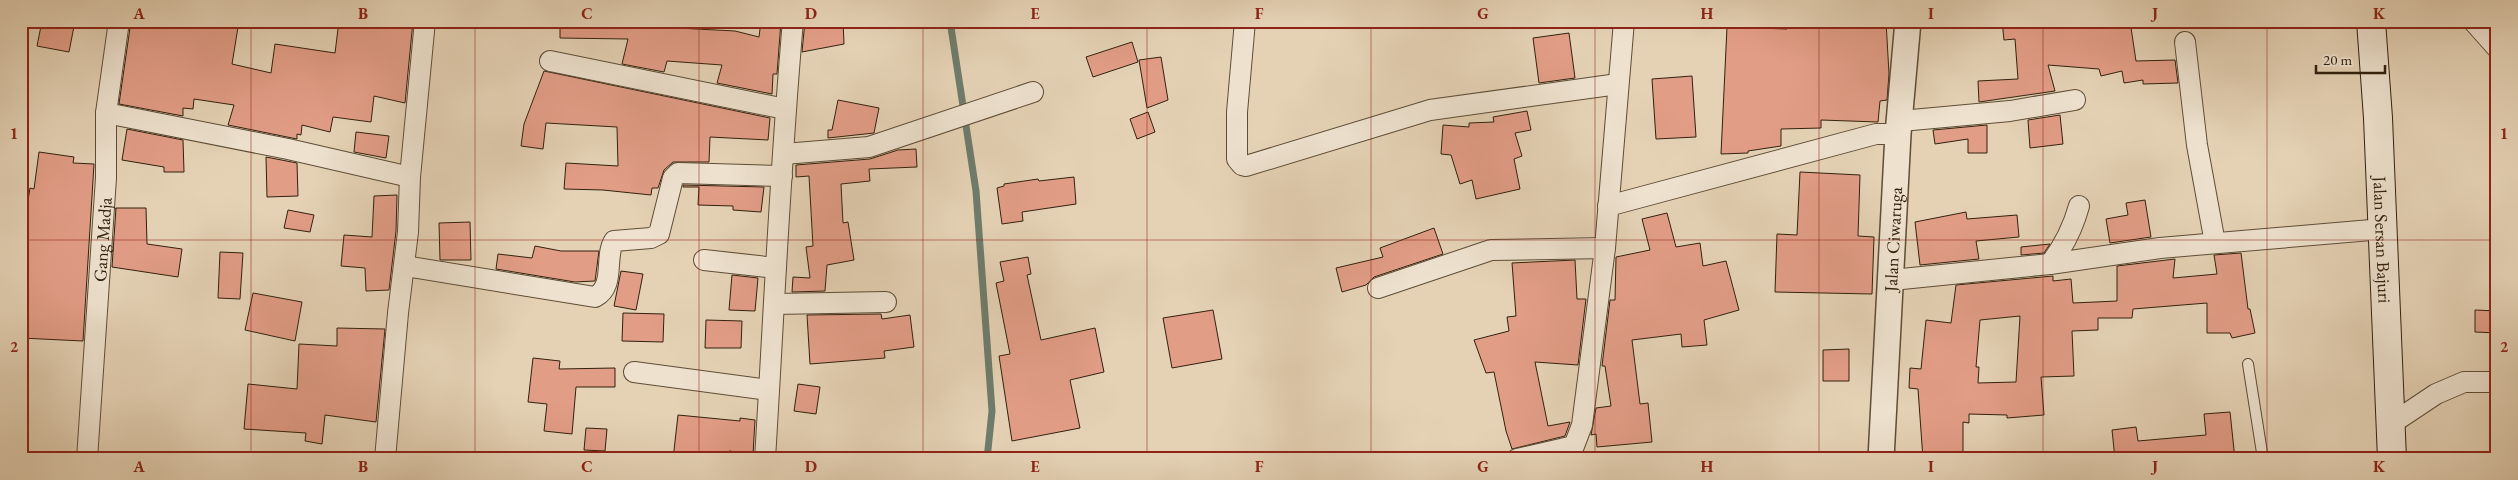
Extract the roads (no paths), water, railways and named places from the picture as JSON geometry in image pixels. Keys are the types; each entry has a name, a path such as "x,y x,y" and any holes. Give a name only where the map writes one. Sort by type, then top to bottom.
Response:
{"main road":[{"name":"Jalan Sersan Bajuri","path":"2370,21 2378,118 2392,459"}],"street":[{"name":"Gang Madja","path":"87,459 106,178 106,113 119,21"},
{"path":"385,459 398,313 405,266 410,177 425,21"},
{"path":"765,459 784,154 784,108 793,21"},
{"path":"1245,21 1237,112 1237,159 1242,165 1246,166 1430,110 1618,84"},
{"path":"1517,459 1574,452 1582,425 1605,248 1624,21"},
{"name":"Jalan Ciwaruga","path":"1881,459 1899,127 1908,21"},
{"path":"2473,21 2497,48"},
{"path":"2185,42 2197,145 2214,242"},
{"path":"550,62 784,108"},
{"path":"784,154 869,147 1033,92"},
{"path":"1608,206 1899,127 2075,100"},
{"path":"106,113 288,149 410,177"},
{"path":"405,266 595,297 601,292 608,278 611,246 614,241 651,238 659,234 673,178 678,173 782,176"},
{"path":"2050,264 2060,252 2074,225 2079,206"},
{"path":"1892,280 2050,264 2214,242 2383,229"},
{"path":"1378,288 1491,250 1605,248"},
{"path":"704,260 776,268"},
{"path":"774,304 886,302"},
{"path":"634,372 769,390"},
{"path":"2391,424 2436,394 2464,382 2497,382"}],"lane":[{"path":"2248,364 2263,459"}],"waterway":[{"path":"950,21 976,191 992,411 987,459"}]}
